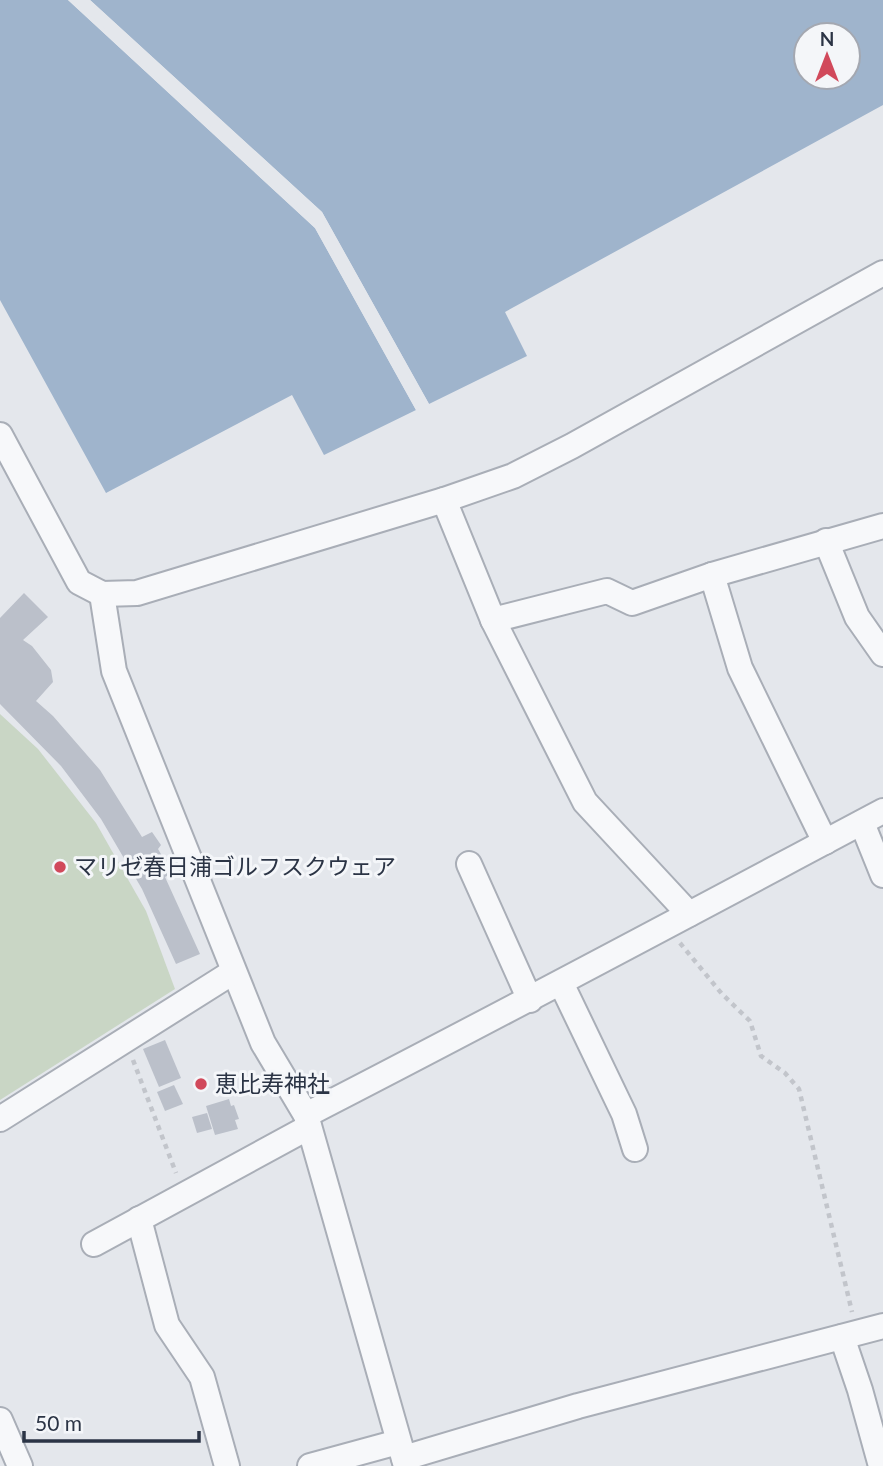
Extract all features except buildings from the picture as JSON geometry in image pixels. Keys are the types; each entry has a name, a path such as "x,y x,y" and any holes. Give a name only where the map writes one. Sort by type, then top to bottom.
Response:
{"street":[{"path":"0,435 79,582 102,594 137,593 444,500 513,476 883,273"},
{"path":"444,500 493,620 584,802 689,914"},
{"path":"493,620 607,591 632,603 712,575 883,526"},
{"path":"826,541 857,617 883,654"},
{"path":"712,575 740,668 825,842"},
{"path":"102,594 114,671 263,1043 307,1121 402,1455"},
{"path":"94,1244 184,1195 307,1121 666,925 872,817 883,875"},
{"path":"469,864 530,1000"},
{"path":"0,1119 233,972"},
{"path":"561,983 624,1114 635,1149"},
{"path":"139,1219 167,1325 202,1377 228,1466"},
{"path":"310,1466 402,1455 883,1326"},
{"path":"850,1335 860,1390 881,1466"},
{"path":"0,1420 20,1466"}],"path":[{"path":"666,925 722,994 750,1021 761,1056 785,1073 799,1089 850,1335"},
{"path":"125,1040 184,1195"}],"green space":[{"name":"マリゼ春日浦ゴルフスクウェア","path":"0,714 38,749 96,823 146,911 175,989 0,1100"}],"water":[{"path":"0,0 68,0 315,228 416,410 324,455 292,395 106,493 0,300"},
{"path":"90,0 883,0 883,105 505,312 527,356 429,404 322,212"}],"pier":[{"path":"68,0 74,0 318,225 419,409 416,410 315,228"},
{"path":"87,0 322,212 429,404 426,405 319,214"}],"place":[{"name":"マリゼ春日浦ゴルフスクウェア","path":"60,867"},
{"name":"恵比寿神社","path":"201,1084"}]}
